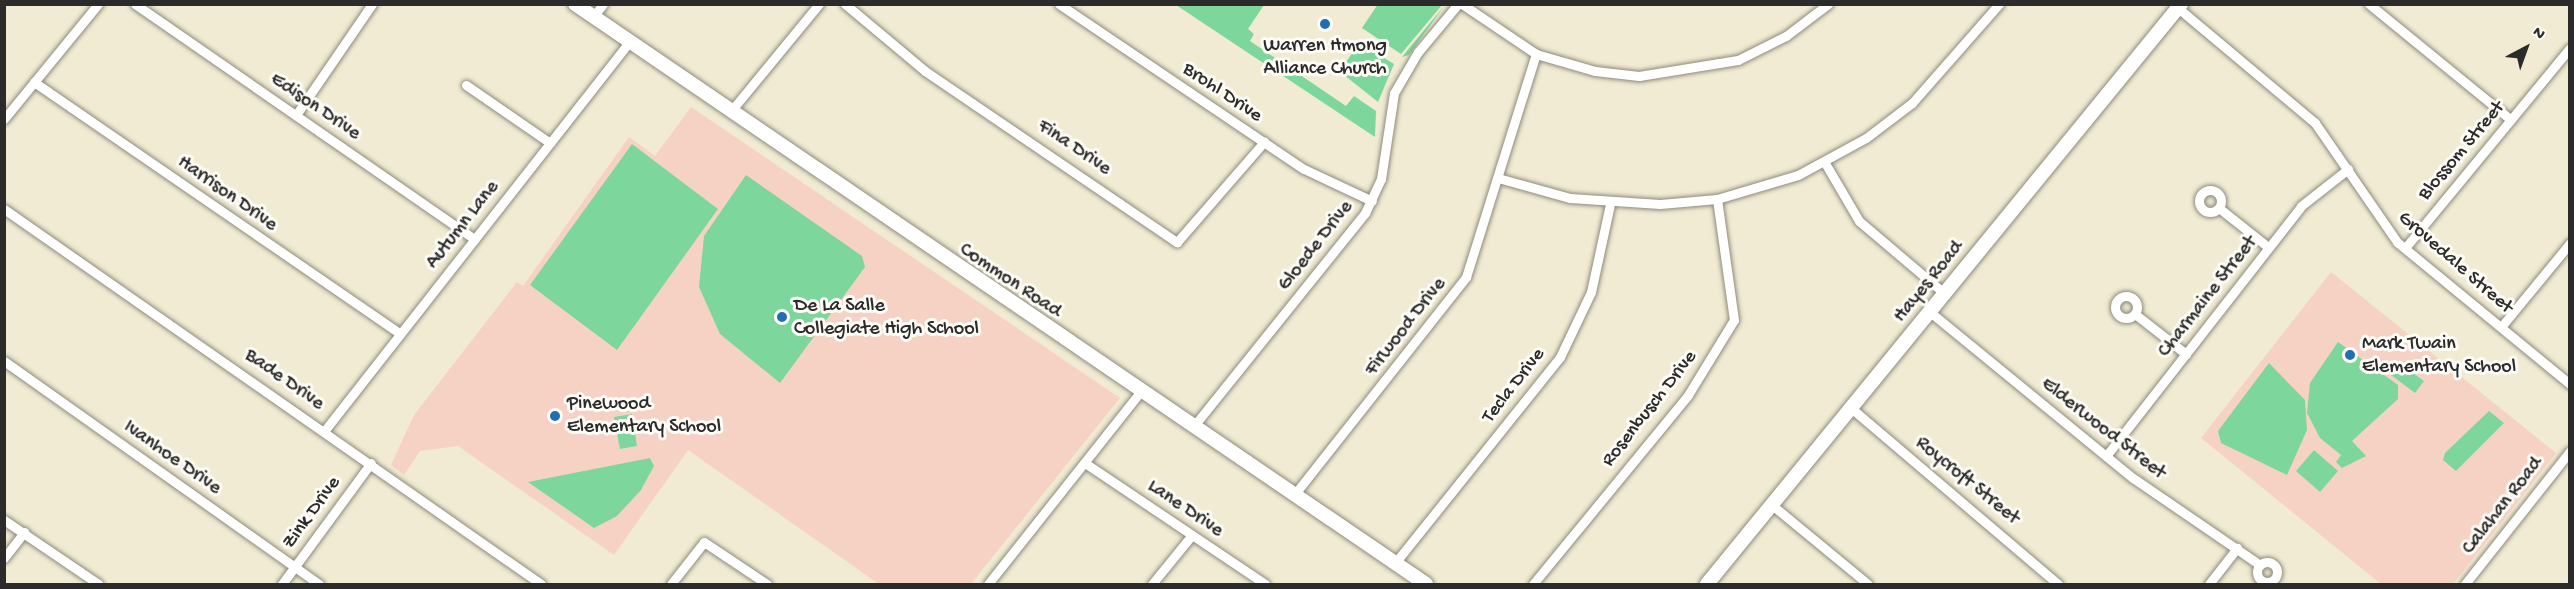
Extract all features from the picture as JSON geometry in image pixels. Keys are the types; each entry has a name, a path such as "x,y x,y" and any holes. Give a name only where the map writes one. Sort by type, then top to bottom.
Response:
{"street":[{"path":"4,119 98,4"},
{"name":"Edison Drive","path":"135,4 475,239"},
{"path":"296,115 372,4"},
{"name":"Common Road","path":"575,4 1140,392 1426,585"},
{"path":"593,17 603,4"},
{"path":"730,111 819,4"},
{"name":"Fina Drive","path":"845,4 926,71 1176,242 1264,142"},
{"name":"Brohl Drive","path":"1059,4 1323,180 1372,201"},
{"path":"1460,4 1536,54 1595,71 1672,74 1755,53 1827,4"},
{"name":"Gloede Drive","path":"1193,427 1372,201 1387,156 1394,93 1418,52 1460,4"},
{"path":"1498,178 1610,204 1717,199 1825,164 1912,103 1999,4"},
{"path":"2369,4 2511,120"},
{"name":"Grovedale Street","path":"2180,6 2307,115 2348,169 2383,226 2405,248 2570,384"},
{"name":"Hayes Road","path":"1707,585 2180,6"},
{"name":"Autumn Lane","path":"325,430 629,42"},
{"name":"Blossom Street","path":"2405,248 2570,48"},
{"name":"Firwood Drive","path":"1294,495 1456,294 1476,254 1536,54"},
{"name":"Harrison Drive","path":"34,82 400,334"},
{"path":"466,85 550,143"},
{"path":"1825,164 1860,221 1945,294"},
{"name":"Charmaine Street","path":"2106,456 2307,199 2348,169"},
{"name":"Rosenbusch Drive","path":"1533,585 1688,394 1734,320 1717,199"},
{"name":"Tecla Drive","path":"1395,563 1560,357 1591,292 1610,204"},
{"path":"2219,208 2268,247"},
{"name":"Bade Drive","path":"4,209 325,430 541,585"},
{"path":"2501,327 2570,243"},
{"name":"Elderwood Street","path":"1930,312 2106,456 2260,565"},
{"path":"2135,314 2186,354"},
{"name":"Ivanhoe Drive","path":"4,361 319,585"},
{"path":"988,585 1140,392"},
{"name":"Roycroft Street","path":"1851,408 2058,585"},
{"name":"Calahan Road","path":"2465,585 2570,451"},
{"name":"Zink Drive","path":"282,585 371,463"},
{"name":"Lane Drive","path":"1085,463 1264,585"},
{"path":"1772,505 1868,585"},
{"path":"4,520 98,585"},
{"path":"4,558 24,532"},
{"path":"1152,585 1192,535"},
{"path":"671,585 704,542 766,585"},
{"path":"2209,585 2237,548"}],"shaded area":[{"name":"De La Salle Collegiate High School","path":"691,107 1120,398 971,584 879,584 688,450 614,555 458,446 420,451 404,475 391,465 414,415 517,282 523,286 629,137 655,156"},
{"name":"Mark Twain Elementary School","path":"2331,272 2556,453 2453,584 2381,584 2201,438"}],"green space":[{"path":"1378,4 1442,5 1401,54 1362,28"},
{"path":"1176,5 1264,5 1248,29 1254,34 1250,41 1346,106 1354,96 1376,111 1375,137"},
{"path":"1444,6 1409,55 1402,57"},
{"path":"1360,43 1394,64 1378,102 1339,71"},
{"path":"632,144 718,209 617,350 530,285"},
{"path":"746,175 862,256 865,267 780,383 720,334 699,287 704,236"},
{"path":"2338,342 2398,385 2398,399 2352,441 2366,456 2342,468 2336,462 2341,455 2320,438 2307,413 2310,383"},
{"path":"2269,363 2305,400 2307,430 2287,475 2221,443 2218,431"},
{"path":"2399,363 2424,381 2415,393 2391,375"},
{"path":"2489,411 2504,423 2456,471 2443,460 2445,453"},
{"path":"632,414 637,446 620,449 614,417"},
{"path":"2314,450 2338,471 2320,492 2296,471"},
{"path":"650,458 654,466 641,490 617,516 594,528 528,482"}],"place":[{"name":"Warren Hmong Alliance Church","path":"1325,24"},
{"name":"De La Salle Collegiate High School","path":"782,317"},
{"name":"Mark Twain Elementary School","path":"2350,355"},
{"name":"Pinewood Elementary School","path":"555,416"}]}
